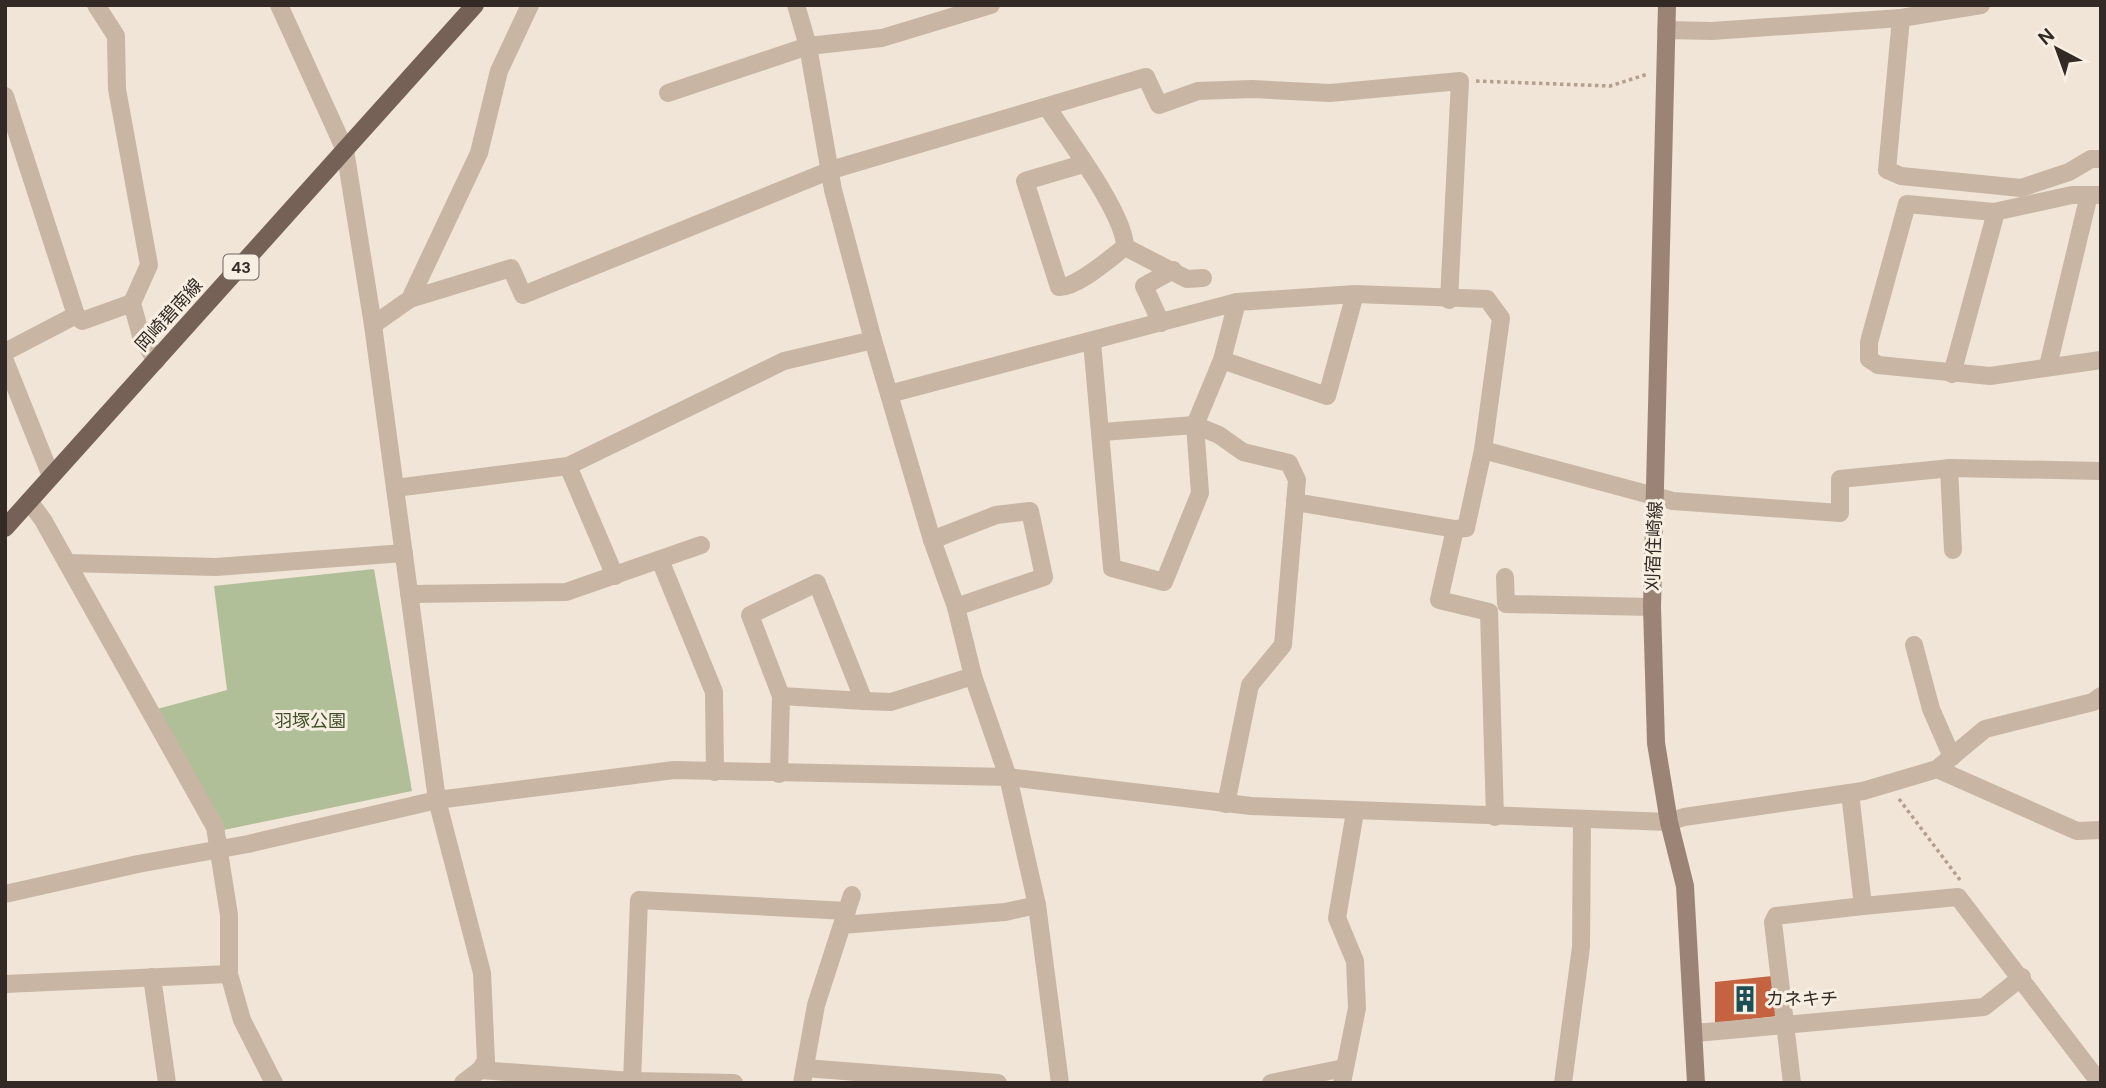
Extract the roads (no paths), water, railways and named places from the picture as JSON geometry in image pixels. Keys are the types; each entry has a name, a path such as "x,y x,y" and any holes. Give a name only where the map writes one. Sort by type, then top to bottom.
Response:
{"main road":[{"name":"岡崎碧南線","path":"5,528 475,5"},
{"name":"刈宿住崎線","path":"1667,5 1652,607 1656,743 1669,821 1685,886 1696,1083"}],"street":[{"path":"96,5 116,36 117,89 149,265 132,303 141,336 156,361"},
{"path":"279,5 345,149 373,325 437,800 482,973 486,1061 480,1070 463,1083"},
{"path":"410,299 479,153 499,71 530,5"},
{"path":"796,5 808,46 833,190 873,340 932,540 956,607 973,676 1008,777 1037,905 1060,1083"},
{"path":"668,93 808,46 882,38 990,5"},
{"path":"1666,30 1712,30 1902,18 1981,5"},
{"path":"1902,18 1887,170 1902,176 2021,188 2069,172 2091,159 2101,159"},
{"path":"373,325 410,299 511,268 523,295 831,170 1146,76 1159,105 1198,91 1252,89 1331,93 1460,81 1450,300"},
{"path":"5,96 76,315 82,321 132,303"},
{"path":"1047,107 1125,233 1125,247"},
{"path":"1083,164 1025,181 1059,287 1065,287 1088,274 1125,247"},
{"path":"2048,366 2095,195 2072,195 1996,212 1907,204 1869,342 1869,359 1878,365 1990,376 2101,360"},
{"path":"1952,374 1996,212"},
{"path":"1125,247 1187,279 1203,278"},
{"path":"1161,323 1144,286 1173,270"},
{"path":"1222,360 1327,396 1355,294"},
{"path":"889,394 1237,302 1355,294 1450,300 1487,299 1501,318 1483,450 1466,528 1455,529 1295,502"},
{"path":"1092,342 1112,568 1164,582 1200,492 1195,425 1222,360 1237,302"},
{"path":"5,352 76,315"},
{"path":"395,488 568,466 783,361 873,340"},
{"path":"5,360 51,476"},
{"path":"1102,432 1195,425 1219,435 1243,452 1289,463 1297,480 1283,645 1250,685 1226,804"},
{"path":"1483,450 1656,498 1840,513 1840,479 1949,468 2101,471"},
{"path":"568,466 615,576"},
{"path":"1949,468 1953,550"},
{"path":"29,501 67,563 215,827 229,915 229,974 242,1020 274,1083"},
{"path":"932,540 996,515 1030,511 1044,577 956,607"},
{"path":"1455,529 1439,600 1489,612 1495,817"},
{"path":"410,594 566,593 701,545"},
{"path":"67,563 216,567 404,553"},
{"path":"660,560 714,692 715,772"},
{"path":"1505,577 1506,604 1652,607"},
{"path":"779,774 781,696 750,615 817,583 864,701"},
{"path":"1914,645 1931,709 1952,757"},
{"path":"781,696 891,702 973,676"},
{"path":"5,894 437,800 630,773 674,770 1008,777 1226,804 1355,812 1669,821 1850,793 1937,769 1984,729 2093,702 2101,696"},
{"path":"1937,769 2077,831 2101,830"},
{"path":"1850,793 1863,906"},
{"path":"1271,1083 1343,1075 1357,1008 1356,973 1355,961 1337,918 1355,812"},
{"path":"1563,1083 1581,947 1582,820"},
{"path":"1791,1083 1773,922 1776,916 1958,897 1965,902 2099,1082"},
{"path":"632,1080 639,900 847,911 1005,912 1037,905"},
{"path":"847,911 816,1005 804,1075 999,1083"},
{"path":"5,984 229,974"},
{"path":"152,977 167,1083"},
{"path":"1695,1032 1984,1007 2022,977"},
{"path":"480,1070 632,1080 734,1083"}],"place":[{"name":"カネキチ","path":"1745,999"}],"park label":[{"name":"羽塚公園","path":"310,721"}]}
